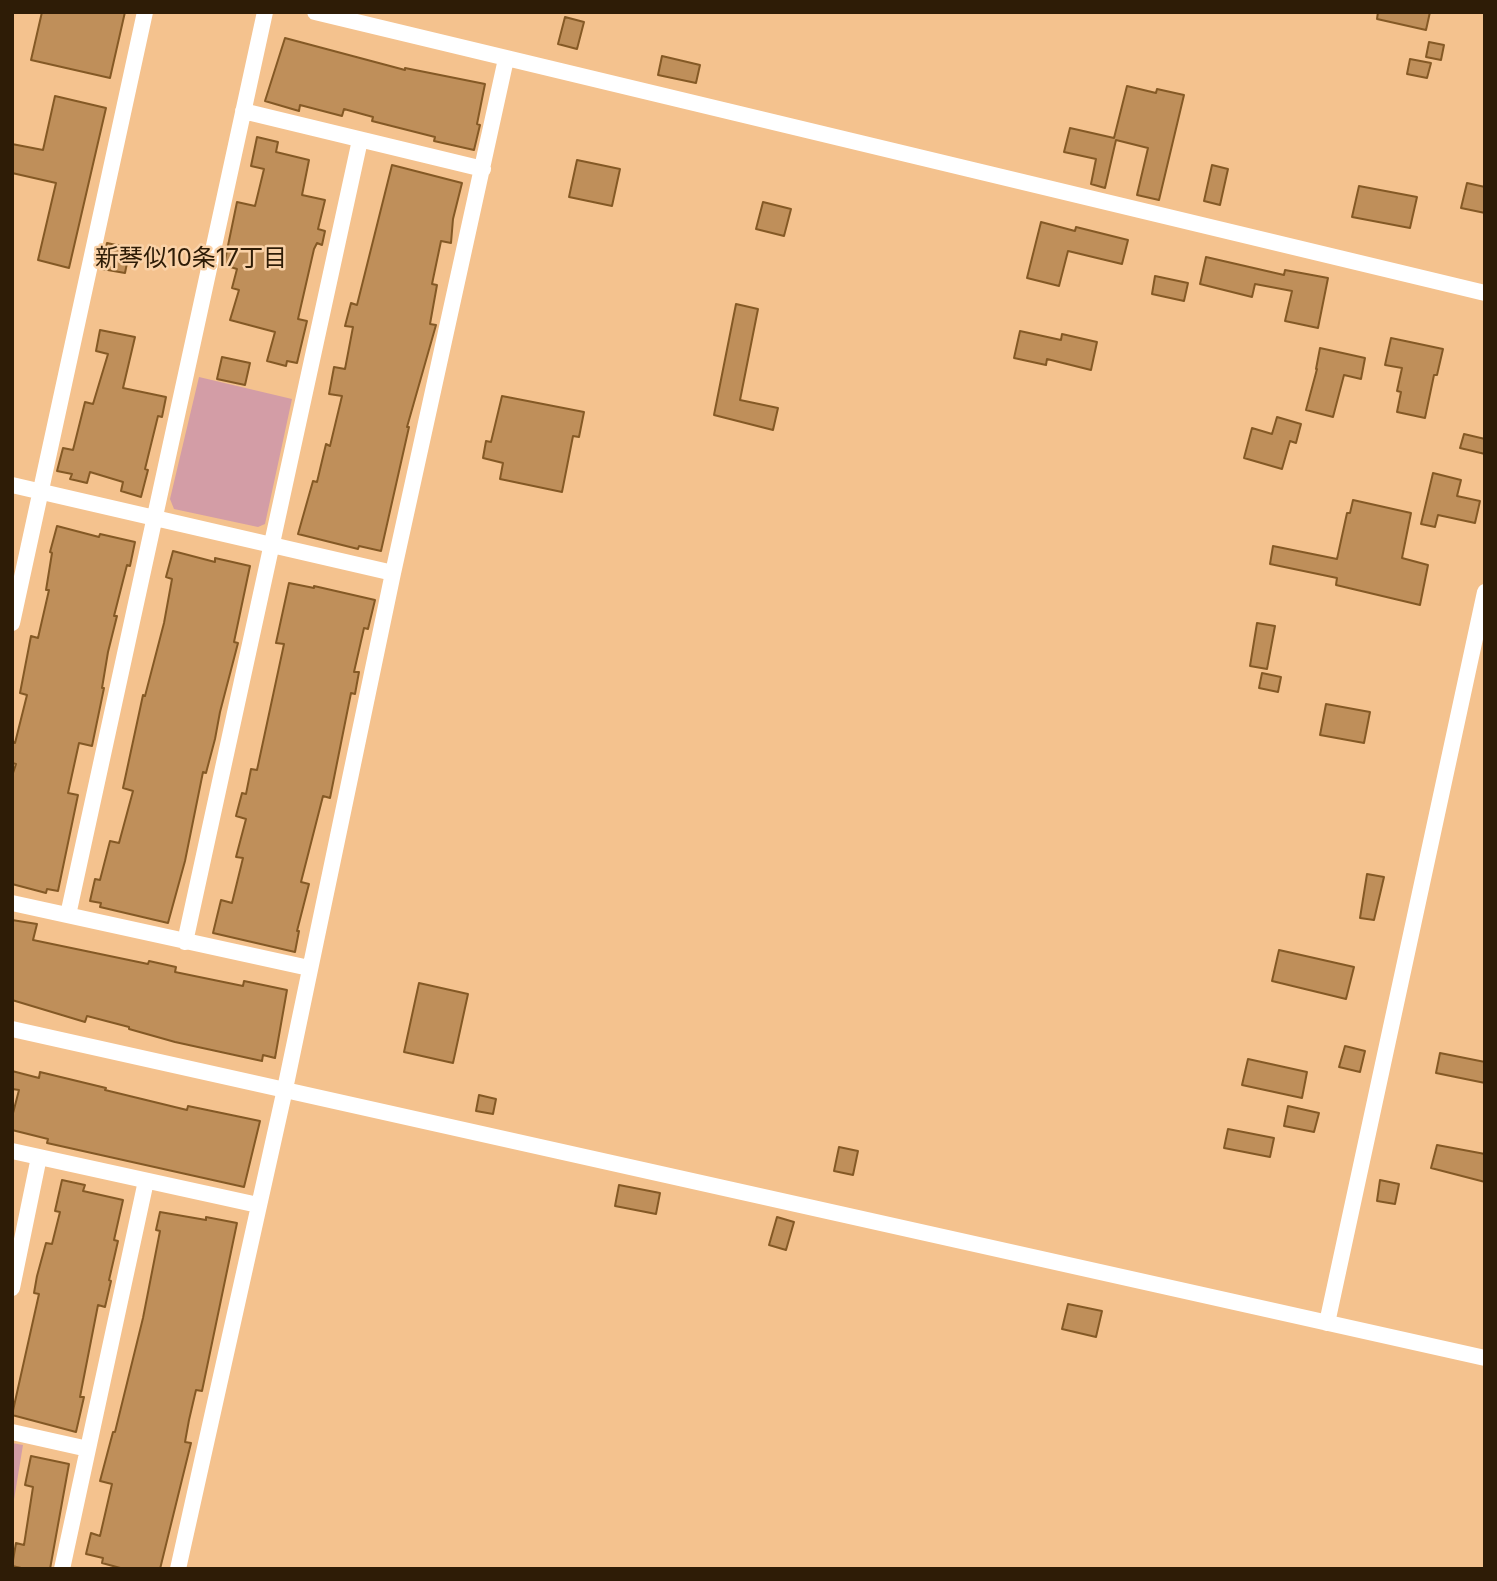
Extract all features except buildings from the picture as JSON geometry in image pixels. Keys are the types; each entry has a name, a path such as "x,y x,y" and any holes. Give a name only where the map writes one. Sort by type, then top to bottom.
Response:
{"street":[{"path":"12,623 145,12"},
{"path":"68,915 265,12"},
{"path":"315,12 1485,293"},
{"path":"178,1569 285,1090 393,573 506,59"},
{"path":"243,111 483,169"},
{"path":"184,942 360,140"},
{"path":"12,485 393,573"},
{"path":"1327,1323 1485,592"},
{"path":"12,903 309,968"},
{"path":"12,1029 1485,1358"},
{"path":"12,1151 258,1205"},
{"path":"12,1288 39,1157"},
{"path":"62,1569 146,1181"},
{"path":"12,1432 88,1449"}],"shaded area":[{"path":"199,377 292,399 265,524 258,527 174,509 170,499"},
{"path":"12,1443 23,1445 12,1512"}],"district":[{"name":"新琴似10条17丁目","path":"191,259"}]}
